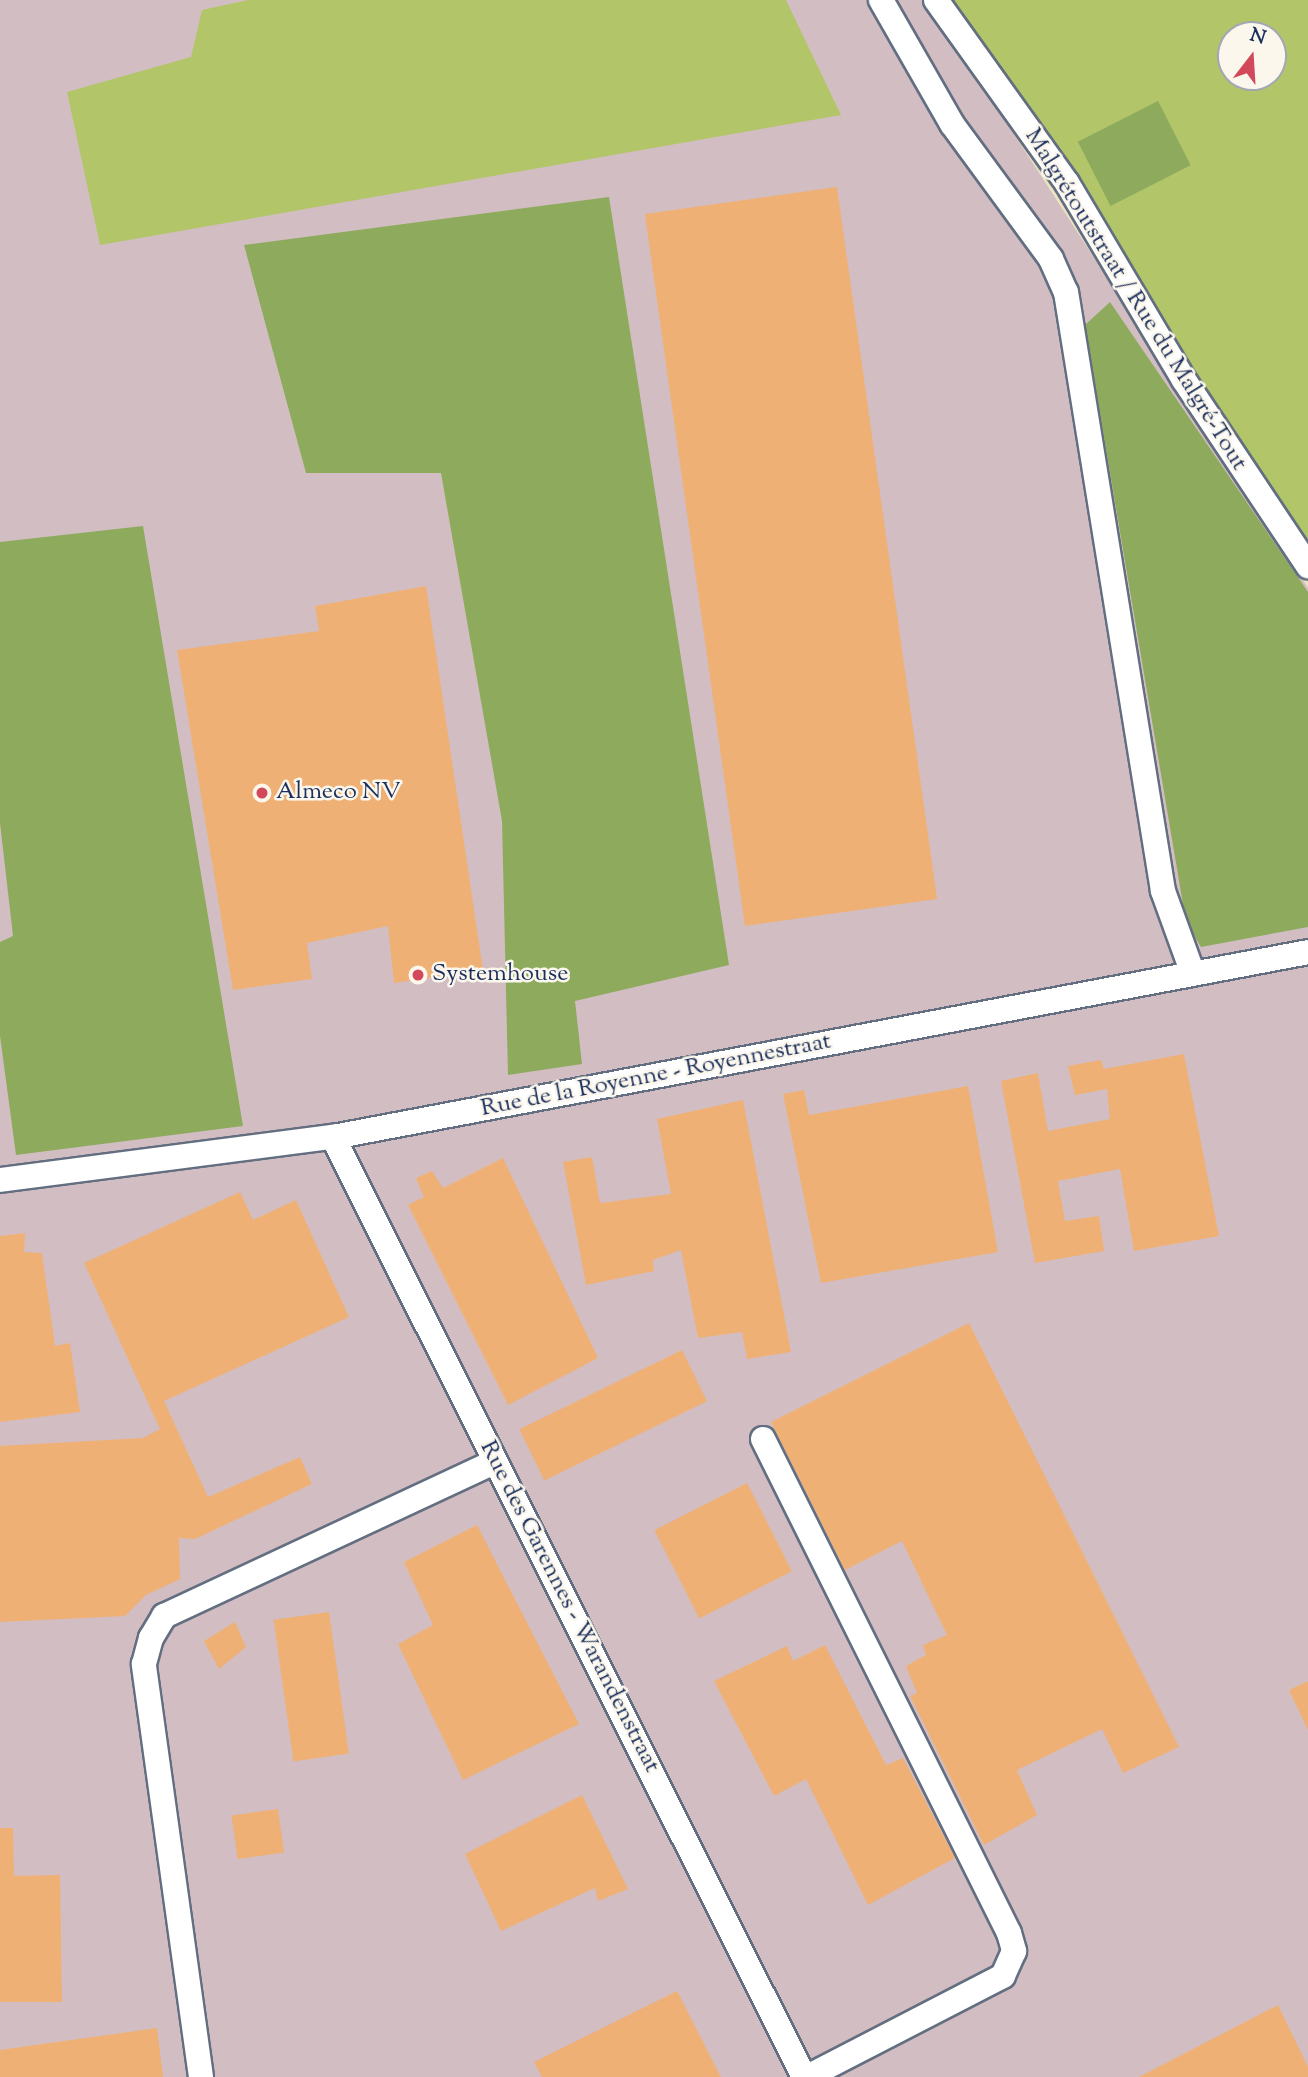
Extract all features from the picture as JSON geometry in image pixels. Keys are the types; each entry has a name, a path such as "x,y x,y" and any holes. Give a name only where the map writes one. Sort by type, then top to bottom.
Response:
{"lane":[{"path":"881,0 952,124 1051,259 1066,292 1163,891 1193,974"},
{"name":"Malgrétoutstraat / Rue du Malgré-Tout","path":"936,0 1067,183 1184,380 1308,566"},
{"name":"Rue de la Royenne - Royennestraat","path":"0,1180 333,1137 1308,952"},
{"name":"Rue des Garennes - Warandenstraat","path":"333,1137 806,2077"},
{"path":"763,1439 1009,1933 1014,1951 1003,1976 806,2077"},
{"path":"201,2077 144,1664 150,1639 164,1616 495,1462"}],"shaded area":[{"path":"0,0 927,0 1308,588 1308,2077 0,2077"}],"green space":[{"path":"248,0 786,0 841,115 100,245 67,92 191,57 202,10"},
{"path":"949,0 1308,0 1308,556"},
{"path":"1158,101 1191,165 1110,206 1078,142"},
{"path":"609,197 729,965 575,1001 582,1064 508,1075 502,821 441,473 306,473 244,245"},
{"path":"1110,302 1308,592 1308,927 1201,947 1186,922 1085,325"},
{"path":"143,526 243,1126 16,1155 0,1036 0,942 13,936 0,823 0,542"}],"building":[{"path":"837,187 937,899 745,926 645,214"},
{"path":"426,586 483,970 394,983 388,926 307,943 312,979 233,990 177,650 319,631 315,606"},
{"path":"1184,1054 1219,1236 1134,1251 1120,1169 1058,1181 1065,1221 1099,1216 1104,1251 1035,1263 1001,1081 1038,1073 1048,1131 1110,1119 1107,1089 1075,1095 1068,1066 1101,1060 1104,1069"},
{"path":"968,1086 998,1252 821,1283 783,1094 804,1090 809,1115"},
{"path":"743,1100 791,1352 747,1359 742,1332 698,1338 681,1250 653,1260 654,1271 586,1285 563,1162 592,1157 600,1203 671,1194 657,1119"},
{"path":"503,1158 598,1358 508,1405 408,1205 424,1197 416,1178 432,1171 443,1188"},
{"path":"240,1192 253,1220 296,1200 349,1317 164,1401 208,1497 300,1457 312,1484 195,1539 179,1538 180,1579 146,1595 125,1616 0,1622 0,1446 143,1438 160,1429 84,1263"},
{"path":"25,1233 24,1252 42,1253 55,1346 70,1343 80,1412 0,1422 0,1236"},
{"path":"969,1323 1179,1747 1123,1773 1102,1729 1017,1770 1037,1815 984,1845 910,1696 917,1693 906,1666 926,1655 923,1645 947,1635 902,1541 845,1570 771,1422"},
{"path":"682,1350 707,1401 544,1481 519,1429"},
{"path":"747,1483 792,1571 699,1618 654,1530"},
{"path":"477,1525 579,1724 463,1780 398,1644 433,1625 404,1562"},
{"path":"329,1612 349,1754 293,1761 274,1620"},
{"path":"235,1622 246,1647 219,1669 204,1641"},
{"path":"825,1645 886,1765 903,1758 955,1858 868,1905 806,1779 774,1796 714,1681 787,1646 793,1661"},
{"path":"1308,1681 1308,1730 1289,1690"},
{"path":"582,1795 628,1889 598,1901 595,1888 501,1931 465,1854"},
{"path":"278,1809 284,1853 238,1859 231,1816"},
{"path":"0,1828 13,1828 14,1876 60,1875 62,2002 0,2002"},
{"path":"677,1991 721,2077 542,2077 534,2062"},
{"path":"1278,2005 1308,2067 1308,2077 1139,2077"},
{"path":"157,2028 163,2077 0,2077 0,2050"}],"place":[{"name":"Almeco NV","path":"262,793"},
{"name":"Systemhouse","path":"418,975"}]}
